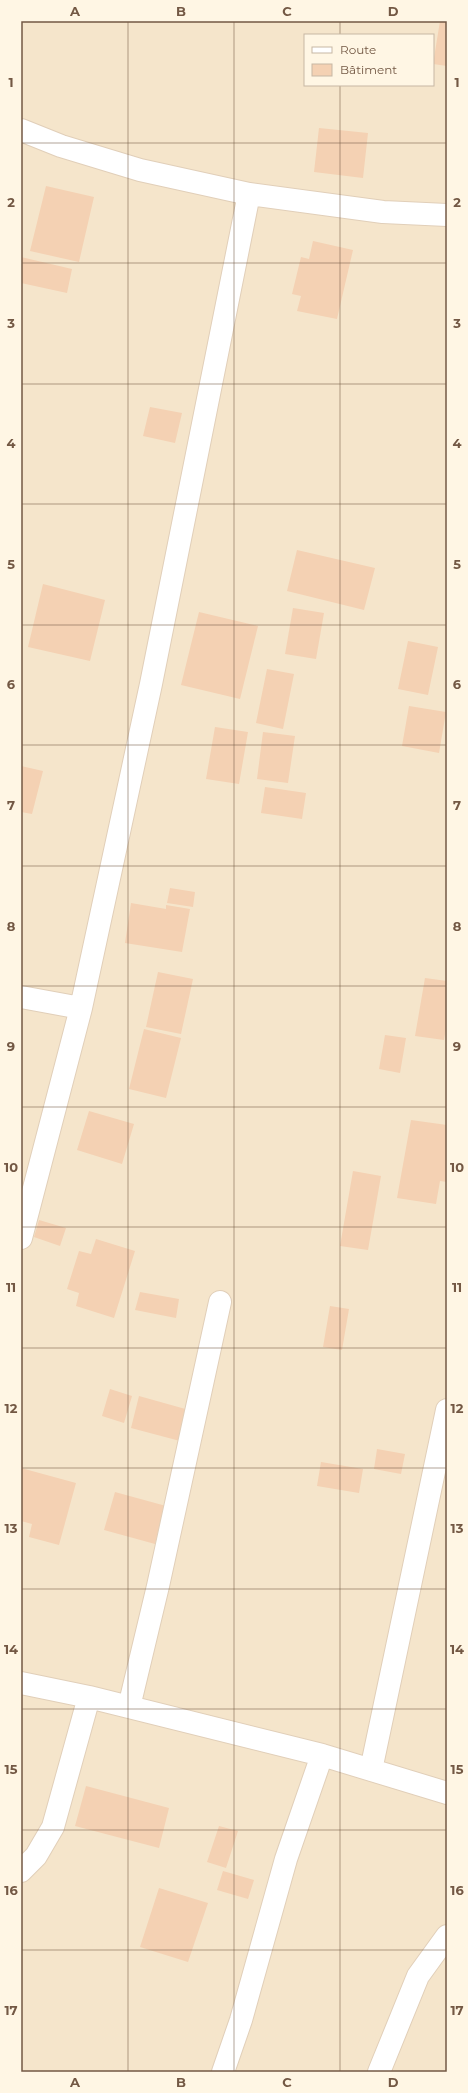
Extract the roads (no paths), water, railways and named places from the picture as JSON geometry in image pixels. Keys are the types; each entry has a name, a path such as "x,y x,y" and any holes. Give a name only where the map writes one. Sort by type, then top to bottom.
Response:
{"street":[{"path":"21,130 61,146 140,170 249,194 382,212 447,215"},
{"path":"21,1238 81,1008 151,684 249,194"},
{"path":"21,997 81,1008"},
{"path":"129,1707 158,1586 220,1302"},
{"path":"371,1770 447,1410"},
{"path":"21,1684 89,1697 322,1755 447,1793"},
{"path":"21,1870 36,1856 53,1827 89,1697"},
{"path":"223,2072 241,2020 286,1859 322,1755"},
{"path":"379,2072 418,1976 447,1936"}]}
